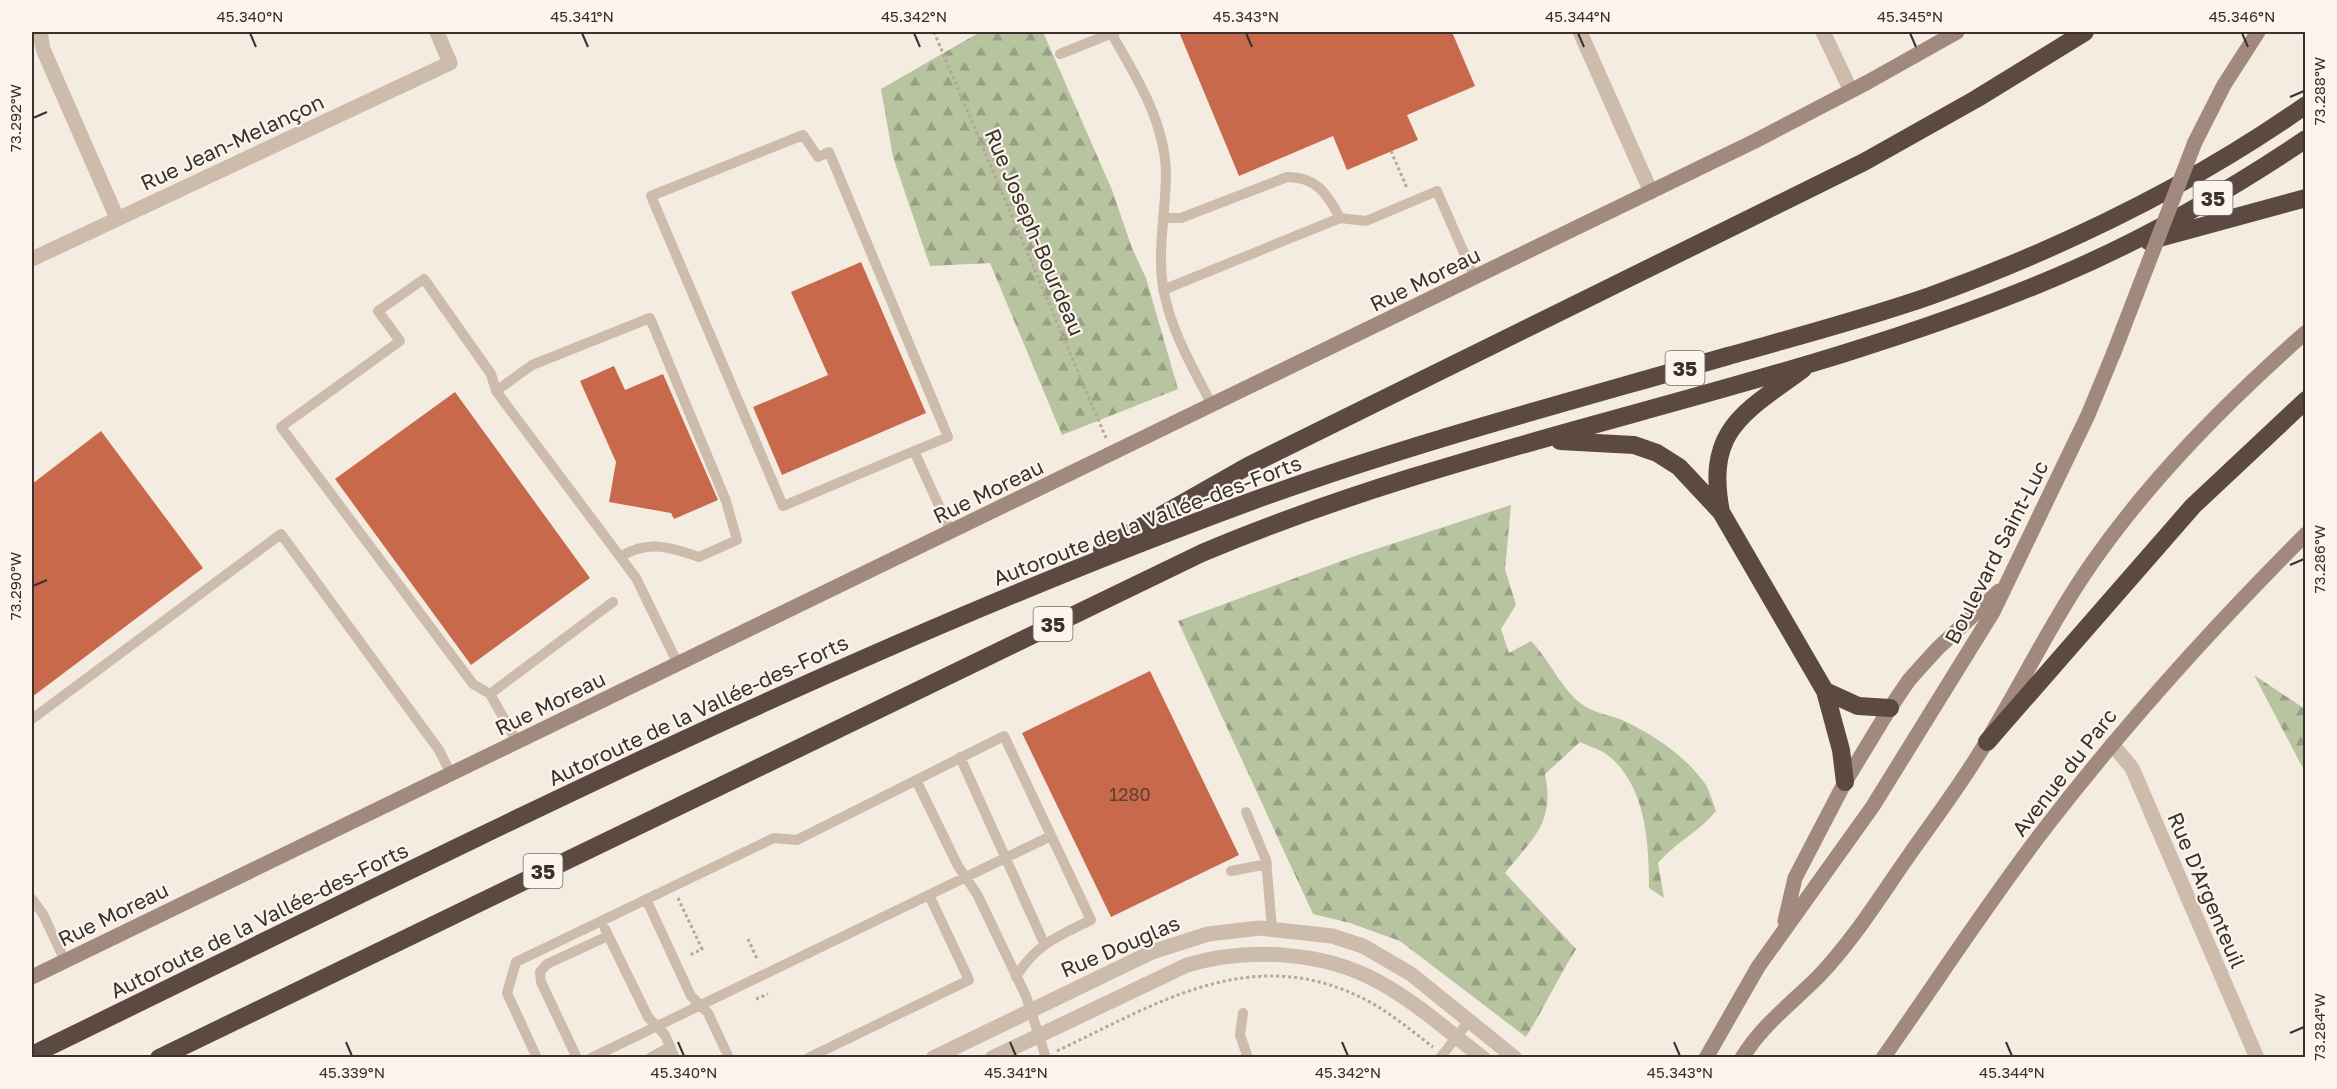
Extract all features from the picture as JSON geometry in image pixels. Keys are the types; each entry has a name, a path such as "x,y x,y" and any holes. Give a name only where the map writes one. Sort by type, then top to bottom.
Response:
{"highway":[{"path":"1043,582 1248,466 1864,162 1976,99 2085,32"},
{"name":"Autoroute de la Vallée-des-Forts","path":"32,1056 729,717 1043,582 1246,503 1356,465 1850,321 1960,285 2026,259 2153,197 2231,154 2306,105"},
{"name":"35","path":"159,1058 1178,564 1251,533 1338,502 1538,441 1815,361 1953,316 2056,277 2117,249 2217,196 2306,139"},
{"path":"2117,249 2306,198"},
{"path":"1721,512 1716,471 1726,436 1752,406 1815,361"},
{"path":"1987,742 2193,506 2306,400"},
{"path":"1538,441 1608,442 1645,448 1679,467 1721,512 1825,691 1841,750 1845,782"},
{"path":"1825,691 1858,706 1890,708"}],"street":[{"path":"40,32 42,49 117,218"},
{"name":"Rue Jean-Melançon","path":"32,259 450,63 437,32"},
{"path":"1580,32 1651,192"},
{"path":"1822,32 1851,91"},
{"name":"Rue Moreau","path":"32,977 1651,192 1851,91 1956,32"},
{"name":"Boulevard Saint-Luc","path":"1706,1058 1784,928 1873,806 1962,664 2007,583 2088,415 2195,142 2224,85 2258,32"},
{"path":"1742,1058 1777,1014 1817,977 1842,949 1987,742 2068,598 2119,527 2154,483 2208,424 2306,332"},
{"name":"Avenue du Parc","path":"1883,1058 2048,824 2112,744 2206,636 2306,534"},
{"path":"1784,928 1795,878 1845,782 1890,708 1909,680 1937,649 2007,583"},
{"name":"Rue D'Argenteuil","path":"2112,744 2132,768 2257,1058"},
{"name":"Rue Douglas","path":"933,1058 1152,952 1192,938 1234,930 1272,929 1332,936 1363,946 1398,965 1515,1058"},
{"name":"Rue Douglas","path":"992,1058 1187,965 1216,958 1270,955 1326,963 1377,981 1407,999 1483,1058"}],"lane":[{"path":"1060,54 1113,32 1135,73 1160,135 1166,172 1161,273 1164,290 1175,330 1212,405"},
{"path":"803,135 818,157 829,152 948,437 914,451 783,506 651,196 803,135"},
{"path":"1163,218 1180,218 1287,177 1299,177 1326,192 1340,218"},
{"path":"1164,290 1340,218 1365,221 1437,191 1475,278"},
{"path":"517,742 490,694 473,684 281,426 400,341 378,311 424,279 491,374 496,391 621,556 646,596 678,664"},
{"path":"496,391 532,365 650,318 726,501 737,540 699,557 659,545 637,549 621,556"},
{"path":"914,451 951,532"},
{"path":"32,719 281,534 439,750 451,774"},
{"path":"490,694 613,602"},
{"path":"537,1058 507,993 516,962 774,838 797,840 1004,736 1090,920 1044,943 1032,954 1017,977"},
{"path":"960,757 1044,943"},
{"path":"916,780 958,866 966,877 1017,977 1046,1058"},
{"path":"1246,812 1267,864 1272,929"},
{"path":"591,1058 1051,836"},
{"path":"1231,871 1267,864"},
{"path":"808,1058 969,980 929,895"},
{"path":"32,898 43,914 65,960"},
{"path":"646,899 691,996 708,1013 729,1058"},
{"path":"601,921 648,1017 657,1025 672,1052 650,1058"},
{"path":"577,1058 541,982 540,972 547,964 608,936"},
{"path":"1244,1013 1240,1035 1248,1058"},
{"path":"1440,1058 1469,1021"}],"path":[{"name":"Rue Joseph-Bourdeau","path":"934,32 1109,445"},
{"path":"1391,151 1402,177"},
{"path":"678,897 702,949 685,957 689,966"},
{"path":"748,939 759,963"},
{"path":"756,999 768,994"}],"green space":[{"path":"980,32 1043,32 1112,190 1132,248 1146,278 1178,389 1062,435 990,263 930,266 893,157 881,89"},
{"path":"1511,505 1505,569 1516,605 1501,629 1509,653 1531,641 1569,692 1583,705 1622,720 1657,739 1689,765 1706,785 1716,811 1658,863 1664,898 1649,888 1648,852 1642,815 1630,781 1619,766 1603,752 1580,742 1545,774 1547,805 1544,818 1533,839 1505,873 1576,949 1526,1037 1400,941 1350,923 1313,914 1178,621 1358,555"},
{"path":"2254,675 2305,709 2305,772"}],"building":[{"path":"1179,32 1452,32 1475,86 1407,115 1418,140 1347,170 1333,136 1239,176"},
{"path":"861,262 926,413 782,475 753,407 828,375 791,292"},
{"path":"614,366 625,390 663,374 718,500 674,519 671,513 609,502 616,462 580,381"},
{"path":"455,392 590,578 471,665 335,479"},
{"path":"101,431 203,568 32,697 32,484"},
{"path":"1150,671 1239,855 1111,917 1022,733"}]}
